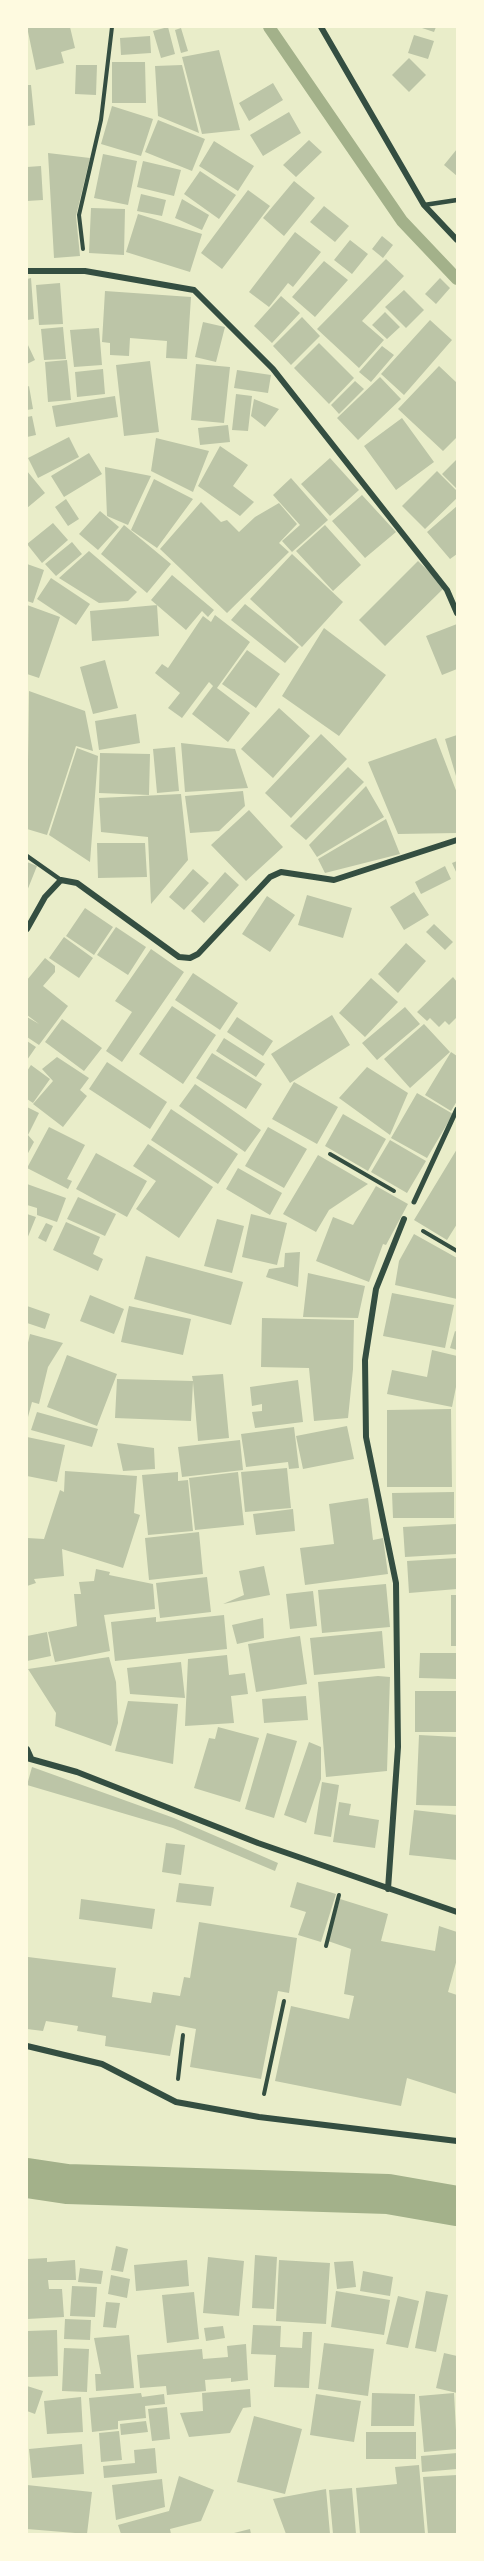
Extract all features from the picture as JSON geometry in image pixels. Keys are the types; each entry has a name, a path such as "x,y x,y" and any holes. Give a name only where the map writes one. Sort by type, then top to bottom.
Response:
{"street":[{"path":"321,27 424,205 457,240"},
{"path":"27,271 85,271 194,290 273,369 447,590 457,613"},
{"path":"27,929 45,897 61,880 77,883 178,957 190,958 198,954 270,877 281,872 334,880 457,840"},
{"path":"414,1202 457,1109"},
{"path":"388,1888 398,1747 396,1583 366,1437 364,1360 376,1289 404,1219"},
{"path":"27,1749 29,1758 77,1772 258,1843 457,1912"},
{"path":"27,2046 102,2064 176,2102 259,2117 457,2141"}],"lane":[{"path":"424,205 457,200"},
{"path":"27,856 61,880"}],"path":[{"path":"85,271 79,215 101,120 112,27"},
{"path":"326,1946 345,1874"},
{"path":"259,2117 284,2001"},
{"path":"176,2102 183,2035"}],"building":[{"path":"27,27 70,27 75,48 61,52 64,63 36,70"},
{"path":"168,27 175,54 161,58 153,31"},
{"path":"419,27 436,27 434,32"},
{"path":"181,28 188,51 181,53 175,30"},
{"path":"414,35 434,41 428,59 408,53"},
{"path":"150,36 151,53 121,55 120,38"},
{"path":"219,50 240,130 202,134 182,57"},
{"path":"409,58 426,75 409,92 392,75"},
{"path":"112,62 145,62 146,103 112,103"},
{"path":"76,65 97,65 96,95 75,94"},
{"path":"182,65 199,133 158,116 155,66"},
{"path":"273,83 283,100 249,121 239,103"},
{"path":"27,85 31,85 35,125 27,126"},
{"path":"112,106 153,119 141,156 101,144"},
{"path":"289,112 301,133 263,156 250,135"},
{"path":"158,120 205,139 192,171 145,152"},
{"path":"309,140 322,152 296,177 283,165"},
{"path":"214,141 254,166 238,191 199,166"},
{"path":"457,149 457,176 444,165"},
{"path":"48,153 90,158 76,216 80,256 54,258"},
{"path":"103,154 137,161 128,205 94,198"},
{"path":"143,161 181,170 174,196 137,187"},
{"path":"41,166 43,200 27,201 27,167"},
{"path":"200,171 236,195 219,219 184,194"},
{"path":"294,181 315,198 284,236 263,218"},
{"path":"248,190 270,206 222,269 201,253"},
{"path":"141,194 166,200 162,216 137,211"},
{"path":"182,199 209,215 202,230 175,218"},
{"path":"324,206 349,226 335,242 310,222"},
{"path":"91,208 125,209 124,255 89,253"},
{"path":"138,214 202,234 190,272 126,252"},
{"path":"295,232 321,252 293,287 288,283 269,307 249,292"},
{"path":"382,236 393,245 383,258 372,249"},
{"path":"350,240 368,254 352,274 334,260"},
{"path":"386,259 404,276 362,321 384,340 359,368 317,329"},
{"path":"324,261 348,280 315,317 292,297"},
{"path":"31,278 34,319 27,320 27,279"},
{"path":"440,278 450,288 436,304 425,294"},
{"path":"60,283 63,324 39,325 36,285"},
{"path":"404,290 424,310 406,328 385,307"},
{"path":"105,291 191,297 187,359 166,358 167,341 130,338 129,356 110,355 110,343 102,342"},
{"path":"281,296 300,313 272,343 254,326"},
{"path":"385,312 400,327 387,339 372,325"},
{"path":"302,317 320,336 291,365 273,346"},
{"path":"430,320 452,340 404,395 381,374"},
{"path":"203,322 225,327 216,362 195,357"},
{"path":"63,327 66,359 44,360 41,329"},
{"path":"99,328 102,365 74,367 70,330"},
{"path":"27,343 35,360 27,364"},
{"path":"319,343 354,378 329,404 294,368"},
{"path":"382,346 394,355 371,382 359,372"},
{"path":"67,360 71,400 48,402 45,362"},
{"path":"150,361 159,432 124,436 116,365"},
{"path":"196,364 230,367 224,423 191,420"},
{"path":"439,366 457,383 457,437 443,451 398,409"},
{"path":"103,369 105,394 77,397 75,372"},
{"path":"237,370 271,375 268,393 234,388"},
{"path":"380,377 401,399 358,440 337,418"},
{"path":"355,381 364,389 339,414 331,405"},
{"path":"29,386 33,409 27,410 27,387"},
{"path":"236,394 252,396 248,431 232,430"},
{"path":"115,396 118,417 56,427 52,406"},
{"path":"254,399 279,409 265,427 251,416"},
{"path":"32,416 36,435 27,437 27,417"},
{"path":"402,418 434,462 396,490 364,446"},
{"path":"228,425 230,442 200,445 198,428"},
{"path":"69,437 79,457 38,478 28,458"},
{"path":"156,438 209,451 193,492 151,471"},
{"path":"220,446 248,465 233,486 254,502 240,516 198,486"},
{"path":"89,453 102,474 64,497 51,476"},
{"path":"330,458 359,490 330,516 301,484"},
{"path":"457,459 457,489 442,474"},
{"path":"105,467 151,476 128,525 107,516"},
{"path":"27,471 45,493 27,508"},
{"path":"437,471 457,491 457,498 425,529 402,506"},
{"path":"291,478 328,520 292,552 282,541 300,525 273,495"},
{"path":"154,479 193,499 157,548 131,530"},
{"path":"362,495 396,532 365,558 332,521"},
{"path":"66,499 79,519 68,526 55,507"},
{"path":"201,502 221,522 227,520 239,532 255,517 279,503 297,524 279,543 289,552 227,613 160,549"},
{"path":"457,506 457,554 450,559 427,532"},
{"path":"100,511 119,527 98,550 79,534"},
{"path":"53,523 68,540 42,563 27,544"},
{"path":"124,525 171,564 147,593 101,554"},
{"path":"325,525 361,565 333,591 296,551"},
{"path":"72,542 82,554 56,576 45,564"},
{"path":"89,551 137,592 128,601 99,603 59,578"},
{"path":"292,554 343,602 302,647 250,599"},
{"path":"418,561 445,587 385,646 359,620"},
{"path":"27,564 44,570 33,603 27,601"},
{"path":"172,575 214,610 208,617 202,611 186,630 151,600"},
{"path":"51,578 90,604 76,625 37,599"},
{"path":"245,604 299,647 285,663 231,620"},
{"path":"27,605 60,617 39,678 27,674"},
{"path":"157,605 159,636 92,641 90,611"},
{"path":"215,615 250,642 217,688 250,713 228,742 192,714 213,686 209,682 182,718 168,708 180,693 155,673 162,664 168,668 203,616 211,622"},
{"path":"457,624 457,669 442,675 426,636"},
{"path":"324,628 386,675 339,736 282,696"},
{"path":"247,650 280,674 256,708 222,684"},
{"path":"105,660 118,708 93,714 80,667"},
{"path":"29,691 85,711 93,751 76,746 47,835 27,829"},
{"path":"279,708 310,736 273,778 241,749"},
{"path":"136,714 140,743 99,750 95,721"},
{"path":"321,734 347,759 291,818 265,793"},
{"path":"457,735 457,776 456,776 445,739"},
{"path":"436,738 457,793 457,833 398,834 368,762"},
{"path":"181,743 235,749 248,788 185,792"},
{"path":"175,747 179,791 157,793 153,749"},
{"path":"77,748 98,756 90,862 49,835"},
{"path":"100,753 150,754 149,795 99,793"},
{"path":"348,767 364,782 306,840 290,826"},
{"path":"366,786 384,817 317,857 309,845"},
{"path":"243,791 245,806 219,831 190,833 185,796"},
{"path":"181,794 188,860 151,904 148,837 101,832 99,798"},
{"path":"249,810 283,847 246,881 211,845"},
{"path":"386,819 400,854 325,873 318,859"},
{"path":"97,843 145,843 147,877 98,878"},
{"path":"457,861 457,874 452,863"},
{"path":"27,862 37,866 27,891"},
{"path":"445,866 451,879 421,894 415,882"},
{"path":"193,869 209,883 184,910 169,897"},
{"path":"225,872 239,885 204,923 191,911"},
{"path":"414,892 429,915 404,930 390,907"},
{"path":"307,895 352,908 343,938 298,925"},
{"path":"267,896 295,915 270,952 242,934"},
{"path":"85,908 113,927 94,955 66,936"},
{"path":"434,924 453,942 445,950 426,932"},
{"path":"116,927 146,947 128,975 97,955"},
{"path":"64,937 93,958 79,978 49,958"},
{"path":"406,943 426,961 398,993 378,974"},
{"path":"151,949 184,972 122,1062 106,1051 132,1012 115,1001"},
{"path":"45,958 55,966 55,972 43,986 68,1006 39,1045 27,1037 27,1017 39,1024 27,1015 27,980"},
{"path":"193,973 238,1003 220,1030 175,1000"},
{"path":"453,977 457,982 457,1017 449,1025 445,1021 439,1027 430,1018 427,1021 417,1012"},
{"path":"371,978 398,1002 365,1037 339,1013"},
{"path":"172,1006 216,1035 183,1084 139,1054"},
{"path":"405,1007 420,1024 377,1060 362,1043"},
{"path":"332,1015 350,1045 290,1083 271,1054"},
{"path":"237,1017 273,1041 263,1056 227,1032"},
{"path":"62,1019 102,1048 84,1071 45,1042"},
{"path":"424,1024 450,1052 410,1088 384,1059"},
{"path":"224,1038 265,1064 256,1077 216,1051"},
{"path":"27,1041 36,1047 27,1060"},
{"path":"451,1052 457,1056 457,1101 451,1111 425,1095"},
{"path":"212,1053 262,1084 246,1109 196,1078"},
{"path":"57,1057 89,1078 80,1090 87,1096 63,1127 33,1104 53,1081 42,1069"},
{"path":"107,1062 167,1102 150,1129 89,1089"},
{"path":"31,1065 50,1079 33,1103 27,1099 27,1071"},
{"path":"367,1067 408,1093 390,1135 339,1098"},
{"path":"294,1082 338,1107 317,1144 272,1119"},
{"path":"195,1084 261,1130 245,1152 179,1106"},
{"path":"417,1093 453,1114 427,1158 391,1138"},
{"path":"27,1107 39,1113 28,1135 34,1142 27,1155"},
{"path":"171,1109 238,1154 218,1184 151,1140"},
{"path":"343,1114 386,1139 368,1171 325,1146"},
{"path":"49,1127 85,1145 67,1179 72,1181 68,1189 27,1168"},
{"path":"268,1127 307,1149 284,1188 245,1166"},
{"path":"390,1140 426,1161 407,1193 371,1172"},
{"path":"148,1144 213,1187 179,1238 136,1209 156,1181 133,1166"},
{"path":"457,1149 457,1224 447,1240 414,1220"},
{"path":"96,1153 147,1181 127,1217 76,1189"},
{"path":"318,1155 368,1184 329,1210 316,1232 283,1214"},
{"path":"238,1168 282,1193 270,1215 226,1189"},
{"path":"27,1184 66,1198 57,1222 37,1215 37,1208 27,1205"},
{"path":"376,1186 408,1204 386,1245 383,1244 369,1282 316,1261 333,1217 353,1225"},
{"path":"78,1197 116,1214 105,1236 67,1219"},
{"path":"27,1214 36,1217 27,1239"},
{"path":"251,1214 287,1223 277,1265 242,1257"},
{"path":"217,1219 244,1226 232,1273 204,1266"},
{"path":"66,1222 100,1237 93,1254 103,1259 98,1271 53,1250"},
{"path":"46,1223 53,1226 46,1242 38,1238"},
{"path":"414,1234 457,1258 457,1299 395,1285 399,1261"},
{"path":"300,1252 298,1287 266,1277 269,1269 284,1267 285,1253"},
{"path":"146,1256 243,1282 231,1325 134,1299"},
{"path":"308,1273 365,1286 358,1318 303,1317"},
{"path":"392,1293 454,1305 445,1348 383,1336"},
{"path":"90,1295 124,1309 114,1334 80,1321"},
{"path":"27,1306 50,1314 45,1329 27,1323"},
{"path":"129,1306 191,1319 183,1355 121,1342"},
{"path":"262,1318 354,1320 353,1369 348,1418 314,1421 309,1368 261,1367"},
{"path":"455,1331 457,1332 457,1350 450,1348"},
{"path":"30,1334 63,1343 48,1367 39,1404 32,1402 28,1417 27,1347"},
{"path":"432,1350 457,1356 457,1382 452,1407 387,1394 392,1370 427,1377"},
{"path":"67,1355 117,1374 97,1426 47,1407"},
{"path":"223,1374 229,1438 198,1441 193,1382 191,1421 115,1418 117,1379 193,1381 192,1376"},
{"path":"298,1380 303,1422 255,1428 252,1412 262,1411 262,1404 252,1406 250,1387"},
{"path":"451,1409 452,1487 387,1487 387,1410"},
{"path":"37,1412 98,1429 92,1447 31,1430"},
{"path":"347,1426 354,1459 303,1469 296,1436"},
{"path":"294,1427 299,1468 289,1469 288,1462 246,1467 241,1434"},
{"path":"27,1437 65,1445 57,1482 27,1476"},
{"path":"240,1440 243,1470 182,1477 178,1447"},
{"path":"117,1443 154,1448 155,1469 123,1471"},
{"path":"287,1468 291,1508 245,1512 241,1472"},
{"path":"65,1471 137,1476 134,1513 140,1515 123,1568 62,1549 64,1576 34,1579 36,1583 27,1586 27,1538 44,1539 60,1490 64,1492"},
{"path":"178,1472 178,1481 188,1480 193,1531 148,1535 142,1475"},
{"path":"238,1472 244,1525 195,1530 189,1478"},
{"path":"454,1492 454,1518 393,1518 392,1493"},
{"path":"368,1498 373,1540 383,1538 388,1574 305,1585 300,1548 334,1544 329,1504"},
{"path":"293,1509 295,1531 256,1535 253,1514"},
{"path":"457,1524 457,1554 405,1557 403,1527"},
{"path":"199,1532 203,1574 149,1580 145,1538"},
{"path":"457,1558 457,1589 409,1593 407,1561"},
{"path":"264,1566 270,1595 223,1604 244,1595 239,1571"},
{"path":"96,1569 110,1572 109,1575 153,1584 155,1609 104,1615 110,1651 55,1662 48,1632 77,1626 74,1594 81,1594 79,1582 94,1581"},
{"path":"207,1577 211,1612 160,1618 156,1583"},
{"path":"386,1584 390,1627 322,1633 318,1590"},
{"path":"313,1591 317,1626 290,1629 286,1594"},
{"path":"451,1595 457,1595 457,1646 451,1646"},
{"path":"224,1615 227,1649 115,1661 111,1622 156,1617 156,1622"},
{"path":"263,1618 264,1638 237,1644 232,1625"},
{"path":"382,1631 385,1668 314,1675 310,1638"},
{"path":"47,1632 51,1656 27,1661 27,1636"},
{"path":"300,1636 307,1684 256,1692 248,1644"},
{"path":"420,1653 457,1653 457,1679 419,1678"},
{"path":"227,1655 229,1675 245,1673 248,1694 231,1696 234,1723 185,1726 188,1659"},
{"path":"109,1657 116,1682 118,1723 111,1746 55,1726 56,1713 28,1669"},
{"path":"181,1662 185,1698 130,1694 127,1668"},
{"path":"378,1676 390,1677 387,1771 326,1777 318,1682"},
{"path":"415,1691 457,1691 457,1732 415,1732"},
{"path":"306,1696 308,1720 264,1723 262,1699"},
{"path":"128,1701 178,1704 173,1764 115,1751"},
{"path":"218,1727 259,1738 240,1802 194,1788 209,1738 215,1739"},
{"path":"267,1733 297,1741 274,1818 245,1809"},
{"path":"419,1735 457,1737 457,1806 416,1805"},
{"path":"309,1742 321,1747 321,1779 306,1823 284,1815"},
{"path":"32,1767 174,1818 278,1863 275,1871 173,1828 27,1785"},
{"path":"322,1782 339,1785 331,1837 314,1834"},
{"path":"339,1802 351,1804 349,1815 379,1820 375,1848 333,1842"},
{"path":"414,1810 457,1815 457,1860 409,1855"},
{"path":"166,1843 185,1845 181,1875 162,1872"},
{"path":"297,1882 336,1894 321,1942 298,1935 306,1912 290,1907"},
{"path":"179,1883 214,1887 211,1906 176,1902"},
{"path":"81,1899 155,1909 152,1929 79,1919"},
{"path":"340,1899 388,1914 381,1941 435,1951 439,1926 457,1932 457,1959 448,1992 457,1995 457,2094 407,2078 401,2106 275,2081 291,2006 349,2019 354,1996 344,1994 351,1949 328,1941"},
{"path":"199,1922 297,1938 289,1993 278,1991 261,2079 190,2067 196,2029 176,2025 170,2056 105,2046 106,2036 77,2031 78,2026 46,2021 43,2031 27,2029 28,1957 116,1968 112,1997 151,2003 153,1992 180,1996 184,1977 190,1978"},
{"path":"116,2246 128,2249 123,2272 111,2270"},
{"path":"255,2255 277,2257 274,2309 252,2308"},
{"path":"208,2257 244,2261 239,2316 203,2313"},
{"path":"47,2258 47,2262 75,2260 76,2280 48,2280 49,2289 62,2289 64,2317 27,2319 27,2259"},
{"path":"187,2260 189,2286 136,2291 134,2265"},
{"path":"279,2260 330,2263 326,2324 276,2321"},
{"path":"353,2261 356,2287 337,2289 334,2262"},
{"path":"80,2268 103,2271 101,2284 78,2282"},
{"path":"363,2271 393,2277 390,2296 360,2291"},
{"path":"111,2275 130,2279 127,2298 108,2294"},
{"path":"72,2286 97,2287 95,2317 70,2316"},
{"path":"336,2291 390,2300 384,2335 331,2327"},
{"path":"426,2291 448,2295 436,2352 415,2348"},
{"path":"194,2292 199,2339 167,2343 162,2295"},
{"path":"398,2296 419,2301 408,2348 386,2344"},
{"path":"106,2302 120,2303 116,2328 103,2327"},
{"path":"65,2319 91,2320 90,2340 64,2339"},
{"path":"253,2325 281,2326 280,2347 302,2348 303,2332 312,2332 309,2388 274,2387 276,2355 251,2354"},
{"path":"223,2326 225,2338 206,2341 204,2328"},
{"path":"57,2330 58,2376 27,2377 27,2331"},
{"path":"129,2335 134,2388 96,2391 95,2374 101,2374 94,2338"},
{"path":"324,2343 374,2349 368,2396 318,2389"},
{"path":"246,2344 248,2380 231,2382 231,2378 205,2380 206,2391 167,2395 166,2386 140,2388 137,2355 202,2349 203,2359 228,2357 227,2346"},
{"path":"64,2348 89,2349 87,2392 62,2391"},
{"path":"444,2353 457,2356 457,2393 436,2388"},
{"path":"27,2386 43,2391 35,2414 27,2411"},
{"path":"250,2389 251,2407 243,2408 230,2433 189,2437 180,2413 203,2411 202,2393"},
{"path":"141,2393 142,2397 164,2394 165,2404 145,2406 146,2418 118,2421 118,2429 92,2432 89,2398"},
{"path":"372,2393 415,2394 414,2426 371,2426"},
{"path":"454,2393 457,2449 424,2452 419,2396"},
{"path":"316,2394 361,2401 354,2442 310,2435"},
{"path":"81,2397 83,2432 47,2434 44,2401"},
{"path":"167,2407 170,2439 152,2441 148,2409"},
{"path":"254,2416 302,2429 285,2494 237,2482"},
{"path":"146,2421 148,2432 121,2435 120,2424"},
{"path":"119,2431 122,2460 101,2462 99,2433"},
{"path":"366,2432 416,2432 416,2459 366,2459"},
{"path":"82,2444 84,2474 32,2478 29,2449"},
{"path":"155,2448 157,2473 104,2478 103,2466 135,2463 134,2450"},
{"path":"457,2453 457,2469 422,2472 421,2456"},
{"path":"419,2465 425,2534 360,2534 356,2488 397,2484 395,2467"},
{"path":"457,2475 457,2533 428,2534 423,2477"},
{"path":"179,2476 214,2490 201,2521 170,2529 171,2534 121,2534 118,2525 169,2511"},
{"path":"162,2479 165,2507 116,2520 112,2485"},
{"path":"27,2485 92,2492 87,2534 27,2529"},
{"path":"352,2488 356,2534 333,2534 329,2490"},
{"path":"326,2489 330,2534 286,2534 273,2499"},
{"path":"250,2529 251,2534 234,2534 234,2533"}],"waterway":[{"path":"269,27 402,221 457,279"},
{"path":"27,2178 67,2184 388,2194 457,2206"}]}
